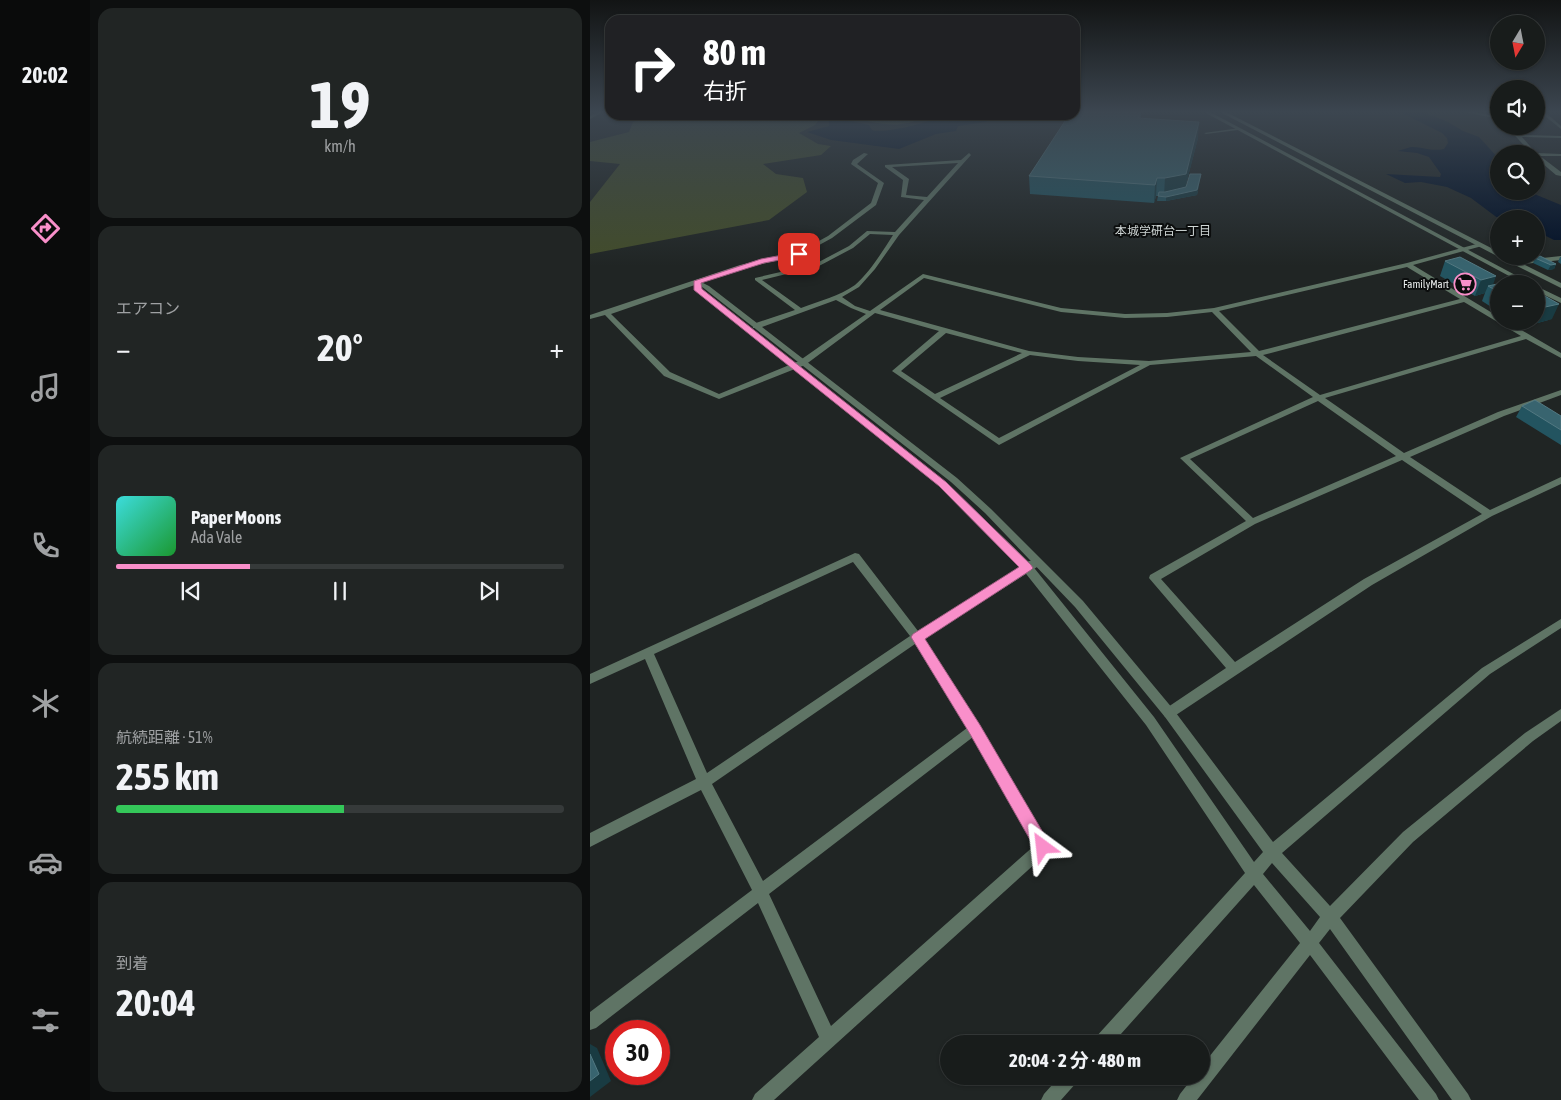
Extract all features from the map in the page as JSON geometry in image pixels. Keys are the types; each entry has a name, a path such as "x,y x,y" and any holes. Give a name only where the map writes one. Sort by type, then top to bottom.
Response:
{"street":[{"path":"590,317 742,266 799,254 825,240 874,204 881,183 854,163"},
{"path":"927,163 887,166 906,180 903,196 929,199"},
{"path":"756,326 837,297 857,286 873,268 897,234 960,163"},
{"path":"1302,163 1512,275"},
{"path":"1320,163 1490,250"},
{"path":"1546,163 1558,174 1561,174"},
{"path":"1318,172 1331,169"},
{"path":"800,310 757,278 817,265 851,248 869,232 897,234"},
{"path":"606,313 667,374 719,397 798,365 923,276 1061,310 1093,314 1167,315 1214,310 1408,265 1480,245"},
{"path":"1545,260 1561,258"},
{"path":"1408,265 1490,315"},
{"path":"1520,265 1561,286"},
{"path":"697,282 707,287 756,326 798,365 942,484 1027,568 1150,721 1254,874 1310,943 1430,1100"},
{"path":"697,282 698,290 954,480 988,511 1079,604 1169,713 1272,852 1330,917 1462,1100"},
{"path":"1545,293 1561,301"},
{"path":"837,297 853,307 1029,353 1078,359 1149,363 1256,354 1464,300"},
{"path":"1214,310 1256,354 1489,514"},
{"path":"945,330 896,371 999,442 1149,363"},
{"path":"1516,330 1561,356"},
{"path":"1252,522 1184,458 1318,398 1526,336"},
{"path":"935,397 1029,353"},
{"path":"1234,669 1154,578 1252,522 1501,414 1561,392"},
{"path":"1169,713 1368,582 1489,514 1561,480"},
{"path":"590,679 855,557 917,637 975,729 1043,847 761,1100"},
{"path":"590,840 704,782 917,637 1038,561"},
{"path":"1109,1035 1272,852 1486,672 1561,623"},
{"path":"648,653 704,782 761,892 828,1038"},
{"path":"1186,1100 1330,917 1408,836 1529,737 1561,714"},
{"path":"590,1022 975,729"},
{"path":"1050,1100 1063,1085"}],"green space":[{"path":"613,163 767,163 763,164 776,174 803,178 807,192 769,220 590,254 590,202 620,164"}],"water":[{"path":"1433,163 1490,163 1490,200 1545,200 1545,198 1561,205 1561,240 1554,240 1545,236 1545,210 1490,210 1490,212 1471,198 1447,187 1421,182 1405,183 1386,174 1440,177 1441,174"}],"building":[{"path":"1037,163 1189,163 1186,174 1157,178 1155,185 1029,176"},
{"path":"1190,174 1201,174 1197,190 1166,197 1158,196 1159,192 1186,187"},
{"path":"1460,257 1494,275 1481,280 1445,261"},
{"path":"1545,258 1556,264 1551,265 1545,262"},
{"path":"1545,296 1559,304 1545,307"},
{"path":"1535,400 1561,416 1561,430 1522,406"},
{"path":"590,1054 599,1074 590,1081"}],"place":[{"name":"FamilyMart","path":"1465,284"}],"district":[{"name":"本城学研台一丁目","path":"1163,231"}],"route":[{"path":"799,254 742,266 697,282 698,290 942,484 1027,568 917,637 975,729 1043,847"}]}
